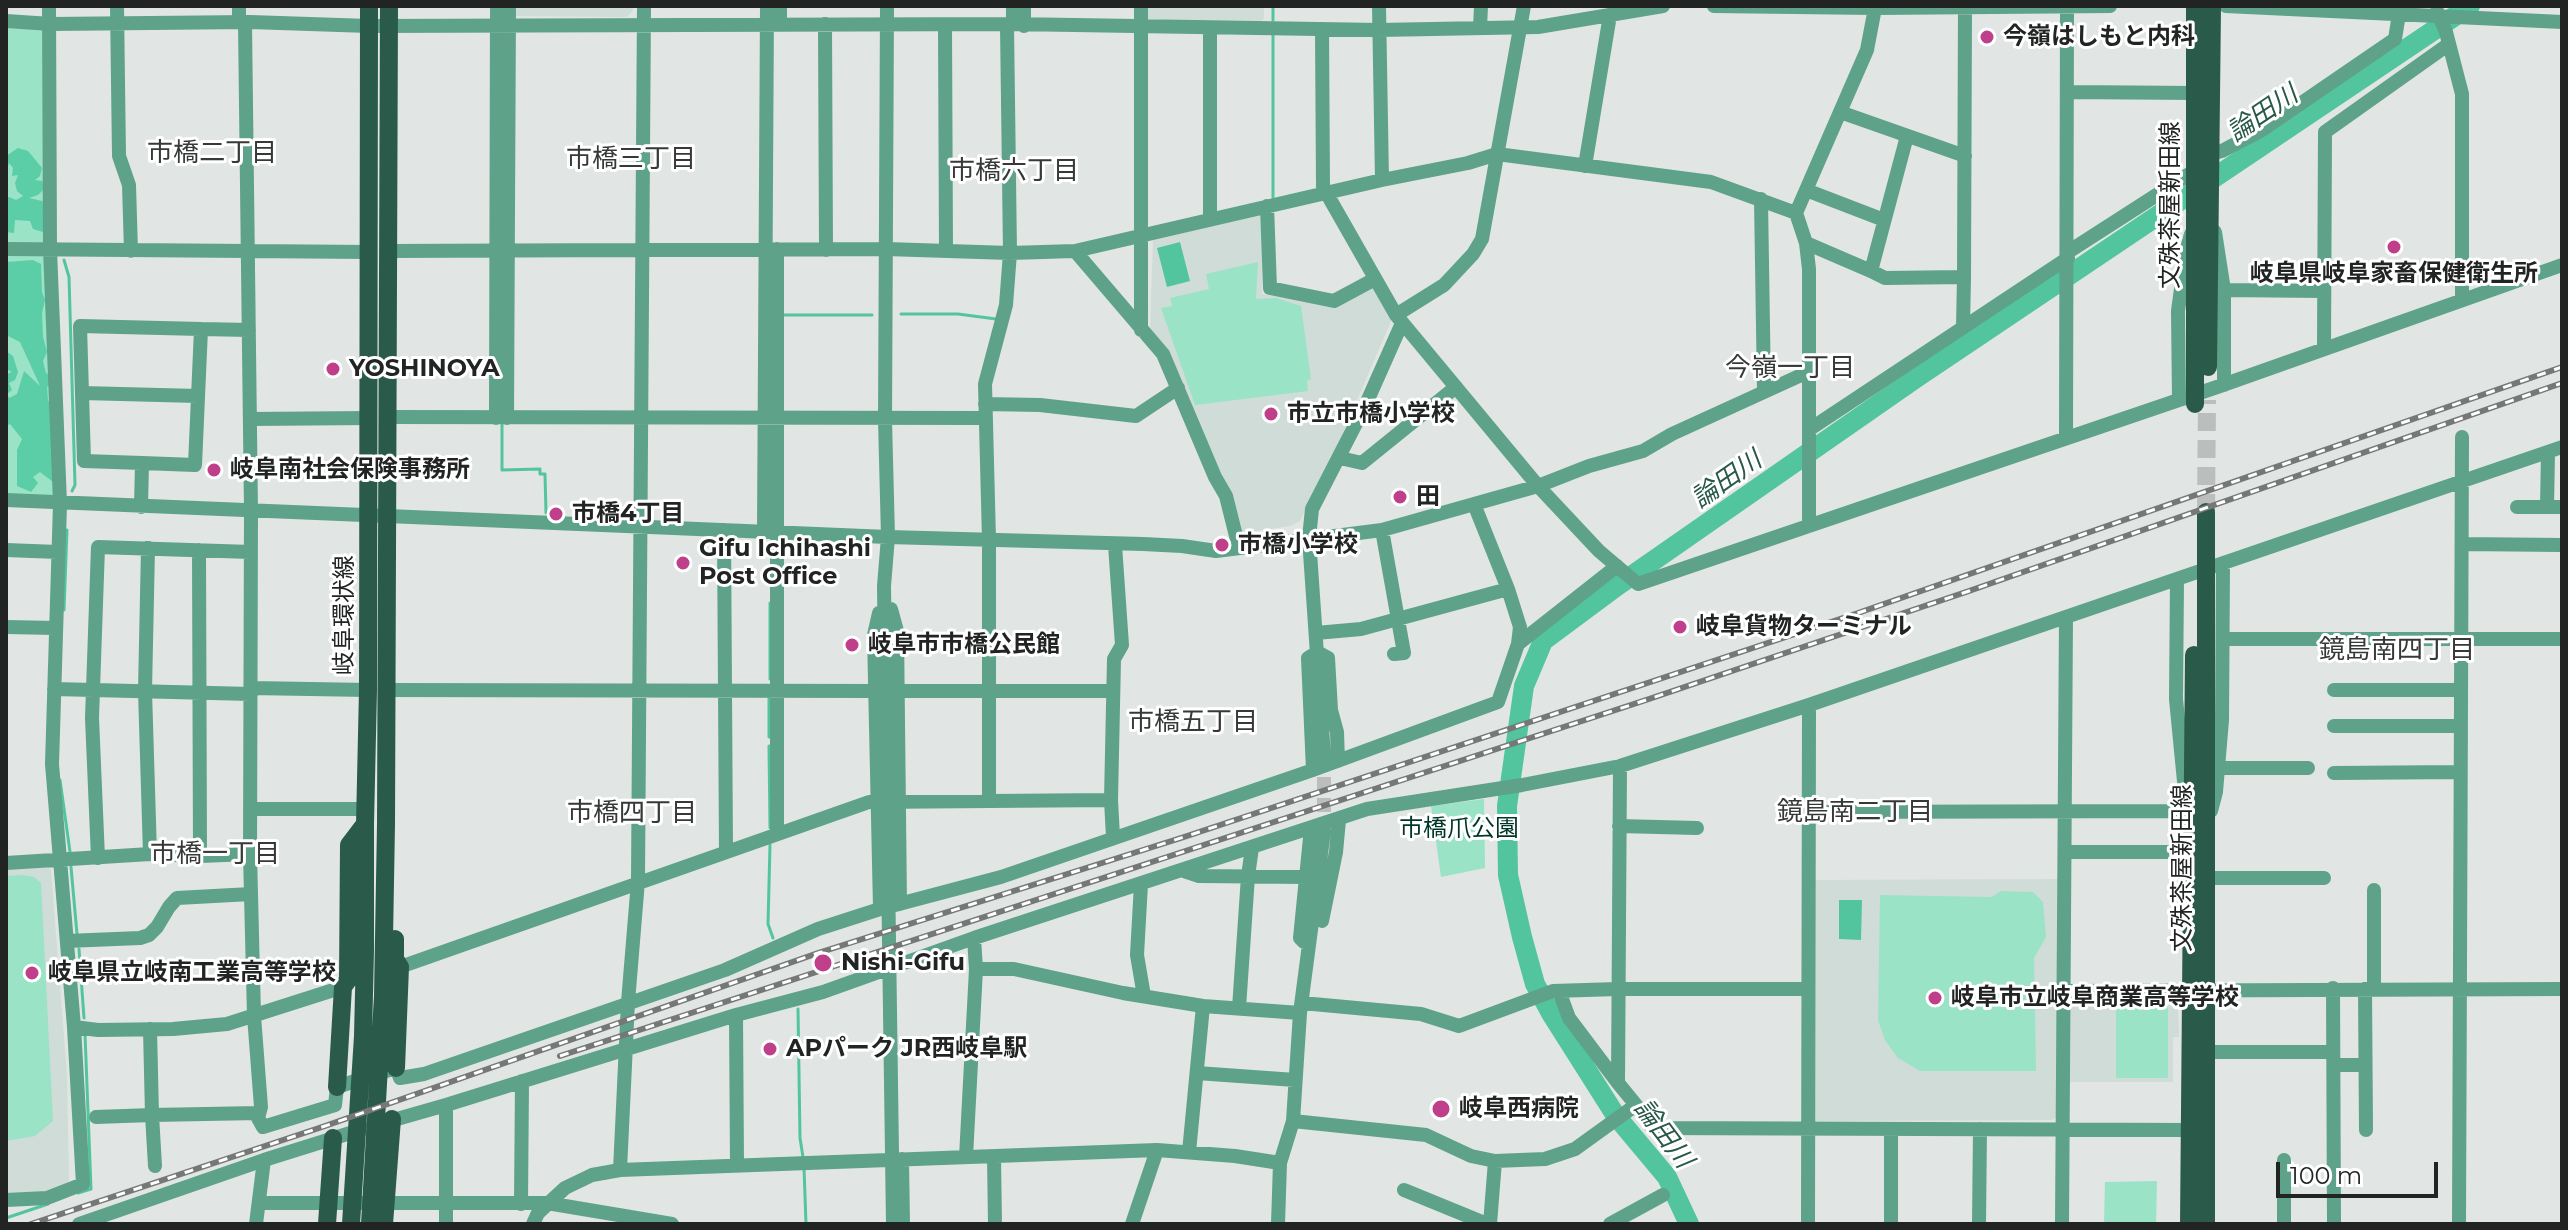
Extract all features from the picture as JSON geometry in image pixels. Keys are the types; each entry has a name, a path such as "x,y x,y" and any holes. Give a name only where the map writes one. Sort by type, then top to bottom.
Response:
{"main road":[{"name":"岐阜環状線","path":"369,6 369,516 386,824 383,996 370,1224"},
{"name":"岐阜環状線","path":"351,1224 363,1036 365,816 378,690 388,516 389,6"},
{"name":"文殊茶屋新田線","path":"2195,6 2195,93 2202,166"},
{"name":"文殊茶屋新田線","path":"2202,396 2202,166 2212,6"},
{"name":"文殊茶屋新田線","path":"2201,514 2195,816 2200,990 2208,1052 2206,1224"},
{"path":"337,1087 343,987 348,980 349,845 365,816"},
{"name":"文殊茶屋新田線","path":"2189,1224 2191,1130 2207,878 2195,816"},
{"path":"386,824 394,832 396,843 395,959 400,967 396,1068"},
{"path":"384,1224 390,1120"},
{"path":"327,1224 335,1138"}],"street":[{"path":"6,1200 47,1198 83,1184 74,1027 52,764 60,504 50,249 49,6"},
{"path":"117,6 119,156 129,185 131,251"},
{"path":"239,6 245,22"},
{"path":"250,6 245,22 251,511 250,854 254,1016 261,1107 258,1118 263,1127 335,1105 337,1087 396,1068 400,1078 424,1074 725,970 803,935 880,909 1001,877 1313,770 1331,759 1498,702 1518,644 1520,627 1474,504"},
{"path":"497,6 503,25"},
{"path":"501,418 503,25 509,6"},
{"path":"620,1170 628,1002 638,881 644,6"},
{"path":"767,6 774,24"},
{"path":"777,834 770,532 771,249 774,24 780,6"},
{"path":"887,6 885,420 888,537 884,586 893,1224"},
{"path":"989,801 989,540 985,384 1006,305 1010,253 1013,6"},
{"path":"1015,25 1024,6"},
{"path":"1141,6 1141,330"},
{"path":"1379,6 1382,180"},
{"path":"1480,28 1481,6"},
{"path":"1317,652 1309,538 1312,509 1340,458 1399,319 1444,285 1473,254 1482,239 1524,6"},
{"path":"6,21 369,26 887,24 1379,30 1519,28 1663,6"},
{"path":"1714,6 2110,6"},
{"path":"1963,327 1965,6"},
{"path":"2066,438 2067,6"},
{"path":"2226,6 2324,8 2399,14 2433,11 2562,22"},
{"path":"1809,526 1809,269 1806,243 1796,213 1867,50 1875,8"},
{"path":"2433,11 2449,44 2462,94 2462,299"},
{"path":"1810,433 2068,255 2262,130 2395,39 2399,14"},
{"path":"1585,166 1610,15"},
{"path":"825,24 826,250"},
{"path":"945,26 946,250"},
{"path":"1210,28 1210,219"},
{"path":"1322,29 1323,187 1326,193 1399,319 1538,486 1599,551 1638,584 2066,438 2202,396 2324,348 2562,265"},
{"path":"2324,348 2325,132 2449,44"},
{"path":"2067,92 2195,93"},
{"path":"1840,112 1965,156"},
{"path":"1871,271 1907,136"},
{"path":"389,251 1075,251 1497,154 1711,182 1796,213"},
{"path":"1806,190 1884,220"},
{"path":"1761,199 1764,391"},
{"path":"1267,206 1270,288 1334,301 1375,279"},
{"path":"2202,208 2217,239 2224,290 2202,396"},
{"path":"2202,208 2186,252 2178,311 2202,396"},
{"path":"1806,243 1885,278 1964,277"},
{"path":"6,249 368,252"},
{"path":"1075,251 1163,354 1226,496 1239,548"},
{"path":"2224,290 2324,291"},
{"path":"201,329 195,465 84,461 80,326 249,330"},
{"path":"6,500 888,537 1182,546 1216,551 1382,530 1538,486 1643,451 1666,437 1808,372"},
{"path":"1340,458 1362,463 1456,387"},
{"path":"388,417 885,420 1040,405 1136,416 1178,388"},
{"path":"82,393 198,396"},
{"path":"250,419 369,418"},
{"path":"2459,1224 2462,437"},
{"path":"79,1224 390,1120 736,1015 813,995 974,938 1318,829 1367,809 1414,804 1620,766 1809,705 2555,450 2555,507 2517,507"},
{"path":"141,507 142,463"},
{"path":"724,530 726,851"},
{"path":"1382,530 1404,653 1394,654"},
{"path":"2462,544 2562,545"},
{"path":"1113,837 1114,659 1122,645 1115,545"},
{"path":"98,858 93,778 93,689 98,547 251,552"},
{"path":"148,548 145,691 150,854"},
{"path":"6,550 58,552"},
{"path":"199,550 200,856"},
{"path":"2195,816 2216,792 2222,720 2221,565"},
{"path":"1518,644 1617,566"},
{"path":"2179,578 2176,699 2195,816"},
{"path":"880,909 874,635 884,586"},
{"path":"884,586 897,631 900,904"},
{"path":"1316,633 1361,629 1508,589"},
{"path":"2062,1224 2066,617"},
{"path":"6,627 56,628"},
{"path":"2223,639 2562,639"},
{"path":"1317,652 1328,658 1331,710 1337,732 1331,759"},
{"path":"1313,770 1308,658 1317,652"},
{"path":"54,689 198,693 378,690 875,691"},
{"path":"2334,690 2461,690"},
{"path":"897,691 1113,691"},
{"path":"1808,1224 1809,705"},
{"path":"2334,726 2461,726"},
{"path":"1618,1083 1620,766"},
{"path":"2218,768 2308,768"},
{"path":"2334,773 2460,772"},
{"path":"400,967 869,802 1111,800"},
{"path":"250,809 365,816"},
{"path":"1809,812 2066,812 2195,816"},
{"path":"1318,829 1307,877 1300,938 1308,945 1317,947 1336,852 1339,820"},
{"path":"1619,826 1697,828"},
{"path":"1278,1224 1280,1163 1293,1121 1318,829"},
{"path":"1239,1008 1252,848"},
{"path":"2065,852 2178,852"},
{"path":"6,863 150,854 250,854"},
{"path":"1183,871 1199,876 1307,877"},
{"path":"2207,878 2324,878"},
{"path":"1141,884 1137,955 1144,996"},
{"path":"2366,1130 2365,1065 2374,890"},
{"path":"67,941 140,938 157,927 177,898 251,894"},
{"path":"966,1157 976,969 974,938"},
{"path":"897,967 903,1224"},
{"path":"976,969 1014,969 1203,1006 1421,1014 1459,1026 1556,991 1808,989"},
{"path":"881,972 883,1073"},
{"path":"74,1027 150,1029 227,1024 343,987"},
{"path":"2333,988 2334,1224"},
{"path":"2064,991 2562,989"},
{"path":"1556,991 1569,1018 1633,1107 1652,1128 2191,1130"},
{"path":"1189,1152 1203,1006"},
{"path":"736,1015 737,1164"},
{"path":"150,1029 155,1166"},
{"path":"2208,1052 2334,1058 2365,1065"},
{"path":"1197,1073 1295,1080"},
{"path":"521,1204 522,1081"},
{"path":"446,1105 446,1224"},
{"path":"1293,1121 1426,1135 1471,1156 1495,1161 1545,1159 1575,1149 1633,1107"},
{"path":"96,1117 259,1113"},
{"path":"1891,1129 1891,1224"},
{"path":"1979,1224 1980,1129"},
{"path":"1132,1224 1157,1150"},
{"path":"533,1224 547,1203 565,1188 592,1175 620,1170 1157,1150 1280,1163"},
{"path":"994,1157 995,1224"},
{"path":"884,1159 884,1224"},
{"path":"256,1224 264,1160"},
{"path":"2284,1160 2284,1224"},
{"path":"1404,1190 1488,1224 1495,1161"},
{"path":"1610,1224 1663,1195"},
{"path":"260,1203 547,1203 672,1224"}],"shaded area":[{"path":"512,6 633,6 633,10 627,17 512,16"},
{"path":"1148,6 1264,6 1264,18 1262,21 1148,19"},
{"path":"18,148 28,151 42,168 35,180 42,181 45,188 29,198 42,201 49,208 43,232 33,229 30,221 15,220 14,233 6,232 6,198 16,200 23,196 17,191 15,183 18,175 12,176 13,168 9,163 6,172 6,156"},
{"name":"市立市橋小学校","path":"1262,214 1262,294 1282,292 1335,305 1375,285 1392,319 1320,486 1300,521 1290,526 1241,533 1150,334 1153,240"},
{"path":"1180,242 1190,281 1167,287 1157,248"},
{"path":"33,260 41,264 45,300 43,337 47,352 43,361 46,373 52,377 47,387 52,407 53,482 40,472 33,477 38,483 31,492 17,486 17,450 22,439 10,424 6,426 7,374 12,372 6,369 6,351 13,356 18,372 15,380 9,383 12,390 7,394 9,398 17,394 24,371 40,386 20,342 8,336 6,262"},
{"name":"岐阜県立岐南工業高等学校","path":"46,865 51,870 67,1075 69,1185 48,1194 6,1197 6,867"},
{"name":"岐阜市立岐阜商業高等学校","path":"2058,879 2058,1116 2052,1120 1812,1121 1814,880"},
{"path":"1839,900 1862,900 1861,940 1839,939"},
{"name":"岐阜市立岐阜商業高等学校","path":"2074,994 2173,995 2178,1003 2179,1037 2173,1037 2173,1082 2070,1082 2070,998"}],"green space":[{"path":"6,28 45,30 53,499 6,496"},
{"path":"1258,262 1256,299 1276,298 1301,306 1311,379 1307,381 1308,391 1195,405 1161,308 1172,306 1170,298 1209,289 1206,274"},
{"name":"市橋爪公園","path":"1484,799 1485,868 1441,877 1431,806"},
{"path":"6,876 34,877 41,883 53,1121 35,1136 6,1141"},
{"path":"2001,891 2033,892 2043,902 2046,937 2034,958 2036,1071 1920,1071 1898,1058 1885,1040 1878,1020 1880,895 1992,897"},
{"path":"2116,1002 2168,1002 2168,1078 2116,1078"},
{"path":"2157,1181 2156,1224 2104,1224 2105,1182"}],"waterway":[{"path":"1273,6 1273,20"},
{"name":"論田川","path":"1689,1224 1667,1177 1616,1116 1552,1015 1535,984 1522,937 1508,875 1507,806 1524,686 1543,641 1916,378 2470,6"},
{"path":"1273,35 1273,197"},
{"path":"64,260 69,277 75,485 72,491"},
{"path":"901,314 958,314 996,319"},
{"path":"781,315 872,315"},
{"path":"502,422 502,470 540,469 540,474 545,474 546,513"},
{"path":"64,610 67,530"},
{"path":"770,603 770,679"},
{"path":"769,698 769,737"},
{"path":"769,746 770,828"},
{"path":"60,780 70,852"},
{"path":"770,845 768,924 773,938"},
{"path":"71,867 77,934"},
{"path":"79,949 84,1018"},
{"path":"798,1009 803,1157"},
{"path":"78,1193 91,1189 85,1034"},
{"path":"804,1168 806,1224"},
{"path":"6,1218 48,1204"}],"tunnel":[{"path":"2206,512 2207,400"},
{"path":"1324,756 1324,831"}],"railway":[{"path":"31,1224 325,1126 818,953 1184,837 1858,613 2562,367"},
{"path":"560,1056 1646,700 1969,591 2562,383"}],"place":[{"name":"今嶺はしもと内科","path":"1987,37"},
{"name":"岐阜県岐阜家畜保健衛生所","path":"2394,247"},
{"name":"YOSHINOYA","path":"333,369"},
{"name":"市立市橋小学校","path":"1271,414"},
{"name":"岐阜南社会保険事務所","path":"214,470"},
{"name":"田","path":"1400,497"},
{"name":"市橋4丁目","path":"556,514"},
{"name":"市橋小学校","path":"1222,545"},
{"name":"Gifu Ichihashi Post Office","path":"683,563"},
{"name":"岐阜貨物ターミナル","path":"1680,627"},
{"name":"岐阜市市橋公民館","path":"852,645"},
{"name":"Nishi-Gifu","path":"823,963"},
{"name":"岐阜県立岐南工業高等学校","path":"32,973"},
{"name":"岐阜市立岐阜商業高等学校","path":"1935,998"},
{"name":"APパーク JR西岐阜駅","path":"770,1049"},
{"name":"岐阜西病院","path":"1441,1109"}],"district":[{"name":"市橋二丁目","path":"212,153"},
{"name":"市橋三丁目","path":"631,159"},
{"name":"市橋六丁目","path":"1014,171"},
{"name":"今嶺一丁目","path":"1790,368"},
{"name":"鏡島南四丁目","path":"2397,650"},
{"name":"市橋五丁目","path":"1193,722"},
{"name":"鏡島南二丁目","path":"1855,812"},
{"name":"市橋四丁目","path":"632,813"},
{"name":"市橋一丁目","path":"215,854"}]}
